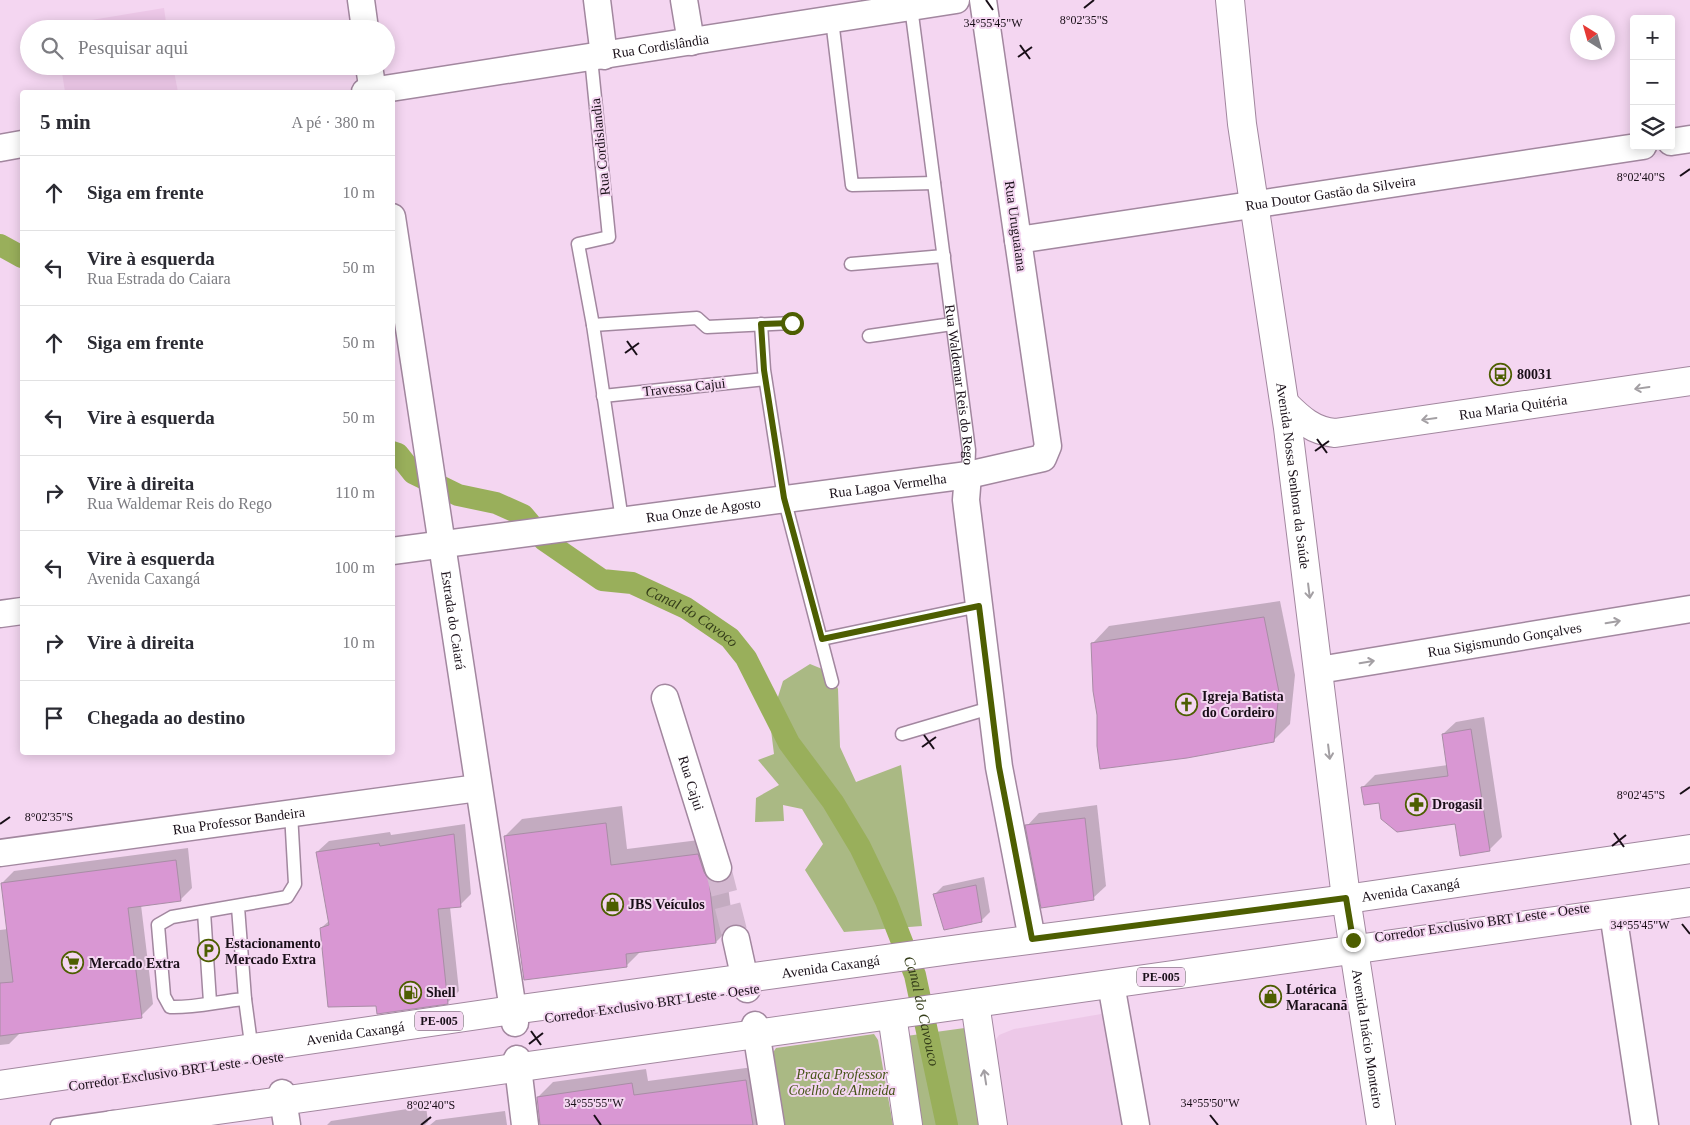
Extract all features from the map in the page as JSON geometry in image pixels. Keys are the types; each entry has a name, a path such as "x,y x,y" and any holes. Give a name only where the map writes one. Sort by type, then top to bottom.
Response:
{"main road":[{"name":"Avenida Nossa Senhora da Saúde","path":"1230,0 1242,124 1285,404 1347,903 1354,945"},
{"name":"Rua Maria Quitéria","path":"1285,404 1299,419 1321,432 1335,433 1690,381"},
{"name":"Rua Maria Quitéria","path":"1294,473 1310,450 1335,433"},
{"name":"Avenida Caxangá","path":"0,1085 253,1054 967,954 1032,939 1347,903 1690,849"},
{"name":"PE-005","path":"111,1125 284,1106 518,1063 756,1028 1111,984 1354,945 1690,902"},
{"name":"Avenida Inácio Monteiro","path":"1354,945 1381,1125"},
{"path":"970,1001 993,1125"},
{"path":"894,1011 908,1125"}],"street":[{"path":"361,0 364,20"},
{"path":"597,0 597,57"},
{"path":"684,0 691,42"},
{"name":"Rua Cordislândia","path":"370,86 597,57 956,0"},
{"name":"Rua Uruguaiana","path":"983,0 1047,452"},
{"path":"1675,141 1690,139"},
{"path":"0,148 20,144"},
{"name":"Rua Doutor Gastão da Silveira","path":"1018,240 1630,148"},
{"name":"Estrada do Caiará","path":"395,236 514,1016"},
{"name":"Rua Lagoa Vermelha","path":"784,498 968,475 1043,458 1047,452"},
{"name":"Rua Waldemar Reis do Rego","path":"968,475 966,500 990,708 999,767 1032,939"},
{"name":"Rua Onze de Agosto","path":"442,543 784,498"},
{"path":"395,551 442,543"},
{"name":"Rua Sigismundo Gonçalves","path":"1319,670 1690,609"},
{"path":"0,614 20,610"},
{"name":"Rua Cajui","path":"665,698 718,868"},
{"name":"Rua Professor Bandeira","path":"0,853 478,788"},
{"path":"1613,913 1645,1125"},
{"path":"736,939 746,984"},
{"path":"1111,984 1136,1125"},
{"path":"756,1028 772,1125"},
{"path":"518,1063 525,1125"}],"lane":[{"name":"Rua Waldemar Reis do Rego","path":"911,7 969,450 968,475"},
{"path":"832,20 852,185 934,183"},
{"name":"Rua Cordislandia","path":"593,325 578,244 609,237 597,57"},
{"path":"851,264 944,256"},
{"path":"622,520 593,325 697,318 707,327 792,323"},
{"path":"761,324 765,378 784,498 832,682"},
{"path":"869,336 952,324"},
{"name":"Travessa Cajui","path":"604,396 765,378"},
{"path":"822,639 979,606"},
{"path":"902,734 990,708"},
{"path":"245,999 210,1002 189,1008 170,1007 164,996 158,926 172,917 287,897 295,884 291,813"},
{"path":"967,954 1347,903 1690,860"},
{"name":"Corredor Exclusivo BRT Leste - Oeste","path":"970,1001 1690,894"},
{"path":"238,907 245,999 253,1054"},
{"path":"204,912 210,1002"},
{"name":"Corredor Exclusivo BRT Leste - Oeste","path":"0,1096 253,1054"},
{"path":"57,1125 284,1106"}],"shaded area":[{"path":"164,8 166,20 91,20"},
{"path":"62,75 175,75 178,90 65,90"},
{"path":"1107,1013 1127,1125 1007,1125 992,1046 999,1035 1014,1029"}],"green space":[{"path":"810,664 832,673 838,689 840,747 856,782 901,765 922,926 844,932 805,870 823,844 802,809 783,805 784,821 755,822 756,798 779,785 758,760 774,754 770,722 783,681"},
{"path":"972,1027 988,1125 913,1125 899,1037"},
{"name":"Praça Professor Coelho de Almeida","path":"874,1034 878,1040 893,1125 782,1125 772,1054 776,1048"}],"building":[{"name":"Igreja Batista do Cordeiro","path":"1264,617 1279,692 1274,742 1187,758 1100,769 1091,643"},
{"path":"1471,729 1490,851 1460,856 1455,824 1397,832 1381,819 1379,803 1364,805 1361,787 1448,776 1442,734"},
{"path":"1085,818 1094,900 1041,908 1025,825"},
{"name":"JBS Veículos","path":"606,823 611,865 698,854 709,880 716,943 626,954 627,967 524,980 504,836"},
{"path":"454,834 461,907 438,909 448,1004 377,1014 376,1006 328,1007 320,928 329,925 316,852 379,843 380,846"},
{"name":"Mercado Extra","path":"176,860 181,901 128,908 142,1018 0,1036 0,983 13,982 1,883"},
{"path":"976,885 982,922 944,930 933,894"},
{"path":"746,1080 753,1125 540,1125 537,1097 632,1083 634,1095"}],"waterway":[{"name":"Canal do Cavoco","path":"0,245 20,256"},
{"name":"Canal do Cavoco","path":"395,453 398,454 413,473 458,495 496,503 523,515 544,540 602,580 632,583 686,608 730,638 746,658 789,743 833,802 860,847 886,901 915,975 947,1125"}],"tunnel":[{"path":"718,868 736,939"}],"place":[{"name":"80031","path":"1501,374"},
{"name":"Igreja Batista do Cordeiro","path":"1186,704"},
{"name":"Drogasil","path":"1416,804"},
{"name":"JBS Veículos","path":"612,904"},
{"name":"Estacionamento Mercado Extra","path":"209,951"},
{"name":"Mercado Extra","path":"73,963"},
{"name":"Shell","path":"410,992"},
{"name":"Lotérica Maracanã","path":"1270,997"}],"route":[{"path":"792,323 761,324 764,370 784,498 822,639 979,606 990,708 999,767 1032,939 1346,898 1353,940"}],"water label":[{"name":"Canal do Cavouco","path":"921,1012"}]}
